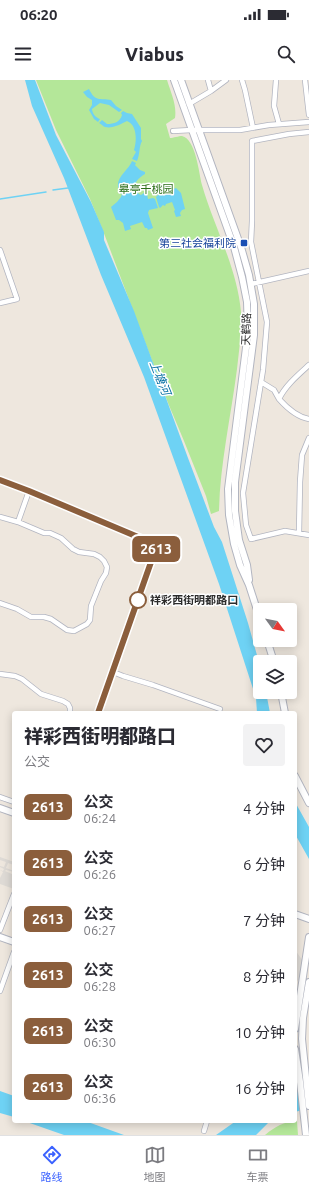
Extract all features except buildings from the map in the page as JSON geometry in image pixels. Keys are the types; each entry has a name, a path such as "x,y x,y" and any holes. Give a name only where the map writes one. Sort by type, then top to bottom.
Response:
{"main road":[{"name":"天鹤路","path":"174,80 234,247 247,302 248,332 228,489 229,515 234,544 240,565 255,603"},
{"name":"天鹤路","path":"181,80 241,247 251,284 254,304 254,335 235,482 235,511 239,540 248,565 249,585"},
{"path":"0,480 157,545"},
{"path":"282,699 285,711"},
{"path":"297,780 309,803"},
{"path":"0,808 12,812"},
{"path":"297,915 309,919"},
{"path":"0,937 12,941"},
{"path":"297,1016 309,938"},
{"path":"306,1135 304,1120 302,1039 303,1018 309,982"},
{"path":"297,1039 302,1039"},
{"path":"297,1057 309,1106"}],"street":[{"path":"208,80 211,91"},
{"path":"189,104 226,80"},
{"path":"242,80 253,128"},
{"path":"276,80 274,106 279,124"},
{"path":"305,80 309,115"},
{"path":"173,131 240,130 279,124 309,122"},
{"path":"309,132 252,141 251,242 267,322 261,382 243,493 246,525 251,539 285,531 309,535"},
{"path":"0,250 17,299 0,303"},
{"path":"251,284 309,271"},
{"path":"279,399 281,394 309,365"},
{"path":"261,382 274,390 279,399 288,409 302,418 309,419"},
{"path":"299,533 302,455 309,438"},
{"path":"18,522 29,491"},
{"path":"0,517 61,538 73,549 79,552 94,554 100,557 107,567 106,573 101,581 91,606 90,620 74,631 67,630 52,619 44,617 31,617 17,609 0,603"},
{"path":"99,711 157,545"},
{"path":"113,672 153,684 220,709"},
{"path":"0,674 15,676 22,679 41,694 68,704 70,711"},
{"path":"0,797 12,801"},
{"path":"0,930 12,899"},
{"path":"0,991 12,958"},
{"path":"204,1131 207,1123"}],"green space":[{"name":"皋亭千桃园","path":"36,80 167,80 175,108 175,118 166,124 170,138 182,136 191,143 207,201 230,263 239,295 241,326 239,348 235,387 224,458 219,511 211,514 206,496 168,403 105,236 90,199 56,130"},
{"path":"4,872 12,875 12,881 2,878"},
{"path":"297,1121 298,1135 265,1135 285,1123 297,1123"}],"shaded area":[{"path":"0,857 12,861 12,864 8,863 6,868 12,872 5,871 12,874 12,888 0,884 0,878 3,872 0,870 3,871 4,869 0,866 4,867 6,862 0,860"},
{"path":"297,953 303,961 300,980 297,981"}],"water":[{"path":"25,80 35,80 56,135 91,202 104,232 104,240 134,311 214,527 222,542 248,623 253,641 253,647 255,647 257,655 253,655 253,689 219,584 144,377 101,275 64,178 32,106"},
{"path":"89,89 96,98 111,100 122,110 119,112 109,105 100,103 92,109 94,115 100,119 98,122 94,119 89,110 92,105 92,100 83,92"},
{"path":"123,111 132,114 141,128 142,141 137,161 132,159 136,152 134,150 136,137 133,126 130,123 127,121 116,126 104,127 99,123 102,120 107,124 116,122 120,119"},
{"path":"132,161 136,163 135,165 140,170 145,172 145,174 135,184 135,190 141,195 144,193 147,194 148,199 155,199 158,208 149,210 148,213 153,228 148,230 142,222 130,226 131,229 125,231 123,223 116,220 111,207 121,197 122,194 118,184 119,180"},
{"path":"176,188 181,193 185,209 180,213 181,216 176,217 172,202 166,204 165,206 163,205 160,208 156,197"},
{"path":"256,699 267,699 270,711 257,711"},
{"path":"297,806 309,827 309,859 297,838"},
{"path":"309,1088 309,1108 297,1111 297,1090"},
{"path":"0,1091 12,1095 12,1116 0,1113"},
{"path":"30,1123 91,1123 124,1135 64,1135"},
{"path":"233,1123 268,1123 256,1135 216,1135"}],"waterway":[{"path":"53,190 68,188"},
{"path":"0,199 46,192"}],"bus line":[{"name":"2613","path":"0,480 157,545 99,711"}],"place":[{"name":"第三社会福利院","path":"244,243"},
{"name":"祥彩西街明都路口","path":"138,600"}],"water label":[{"name":"上塘河","path":"160,378"}]}
